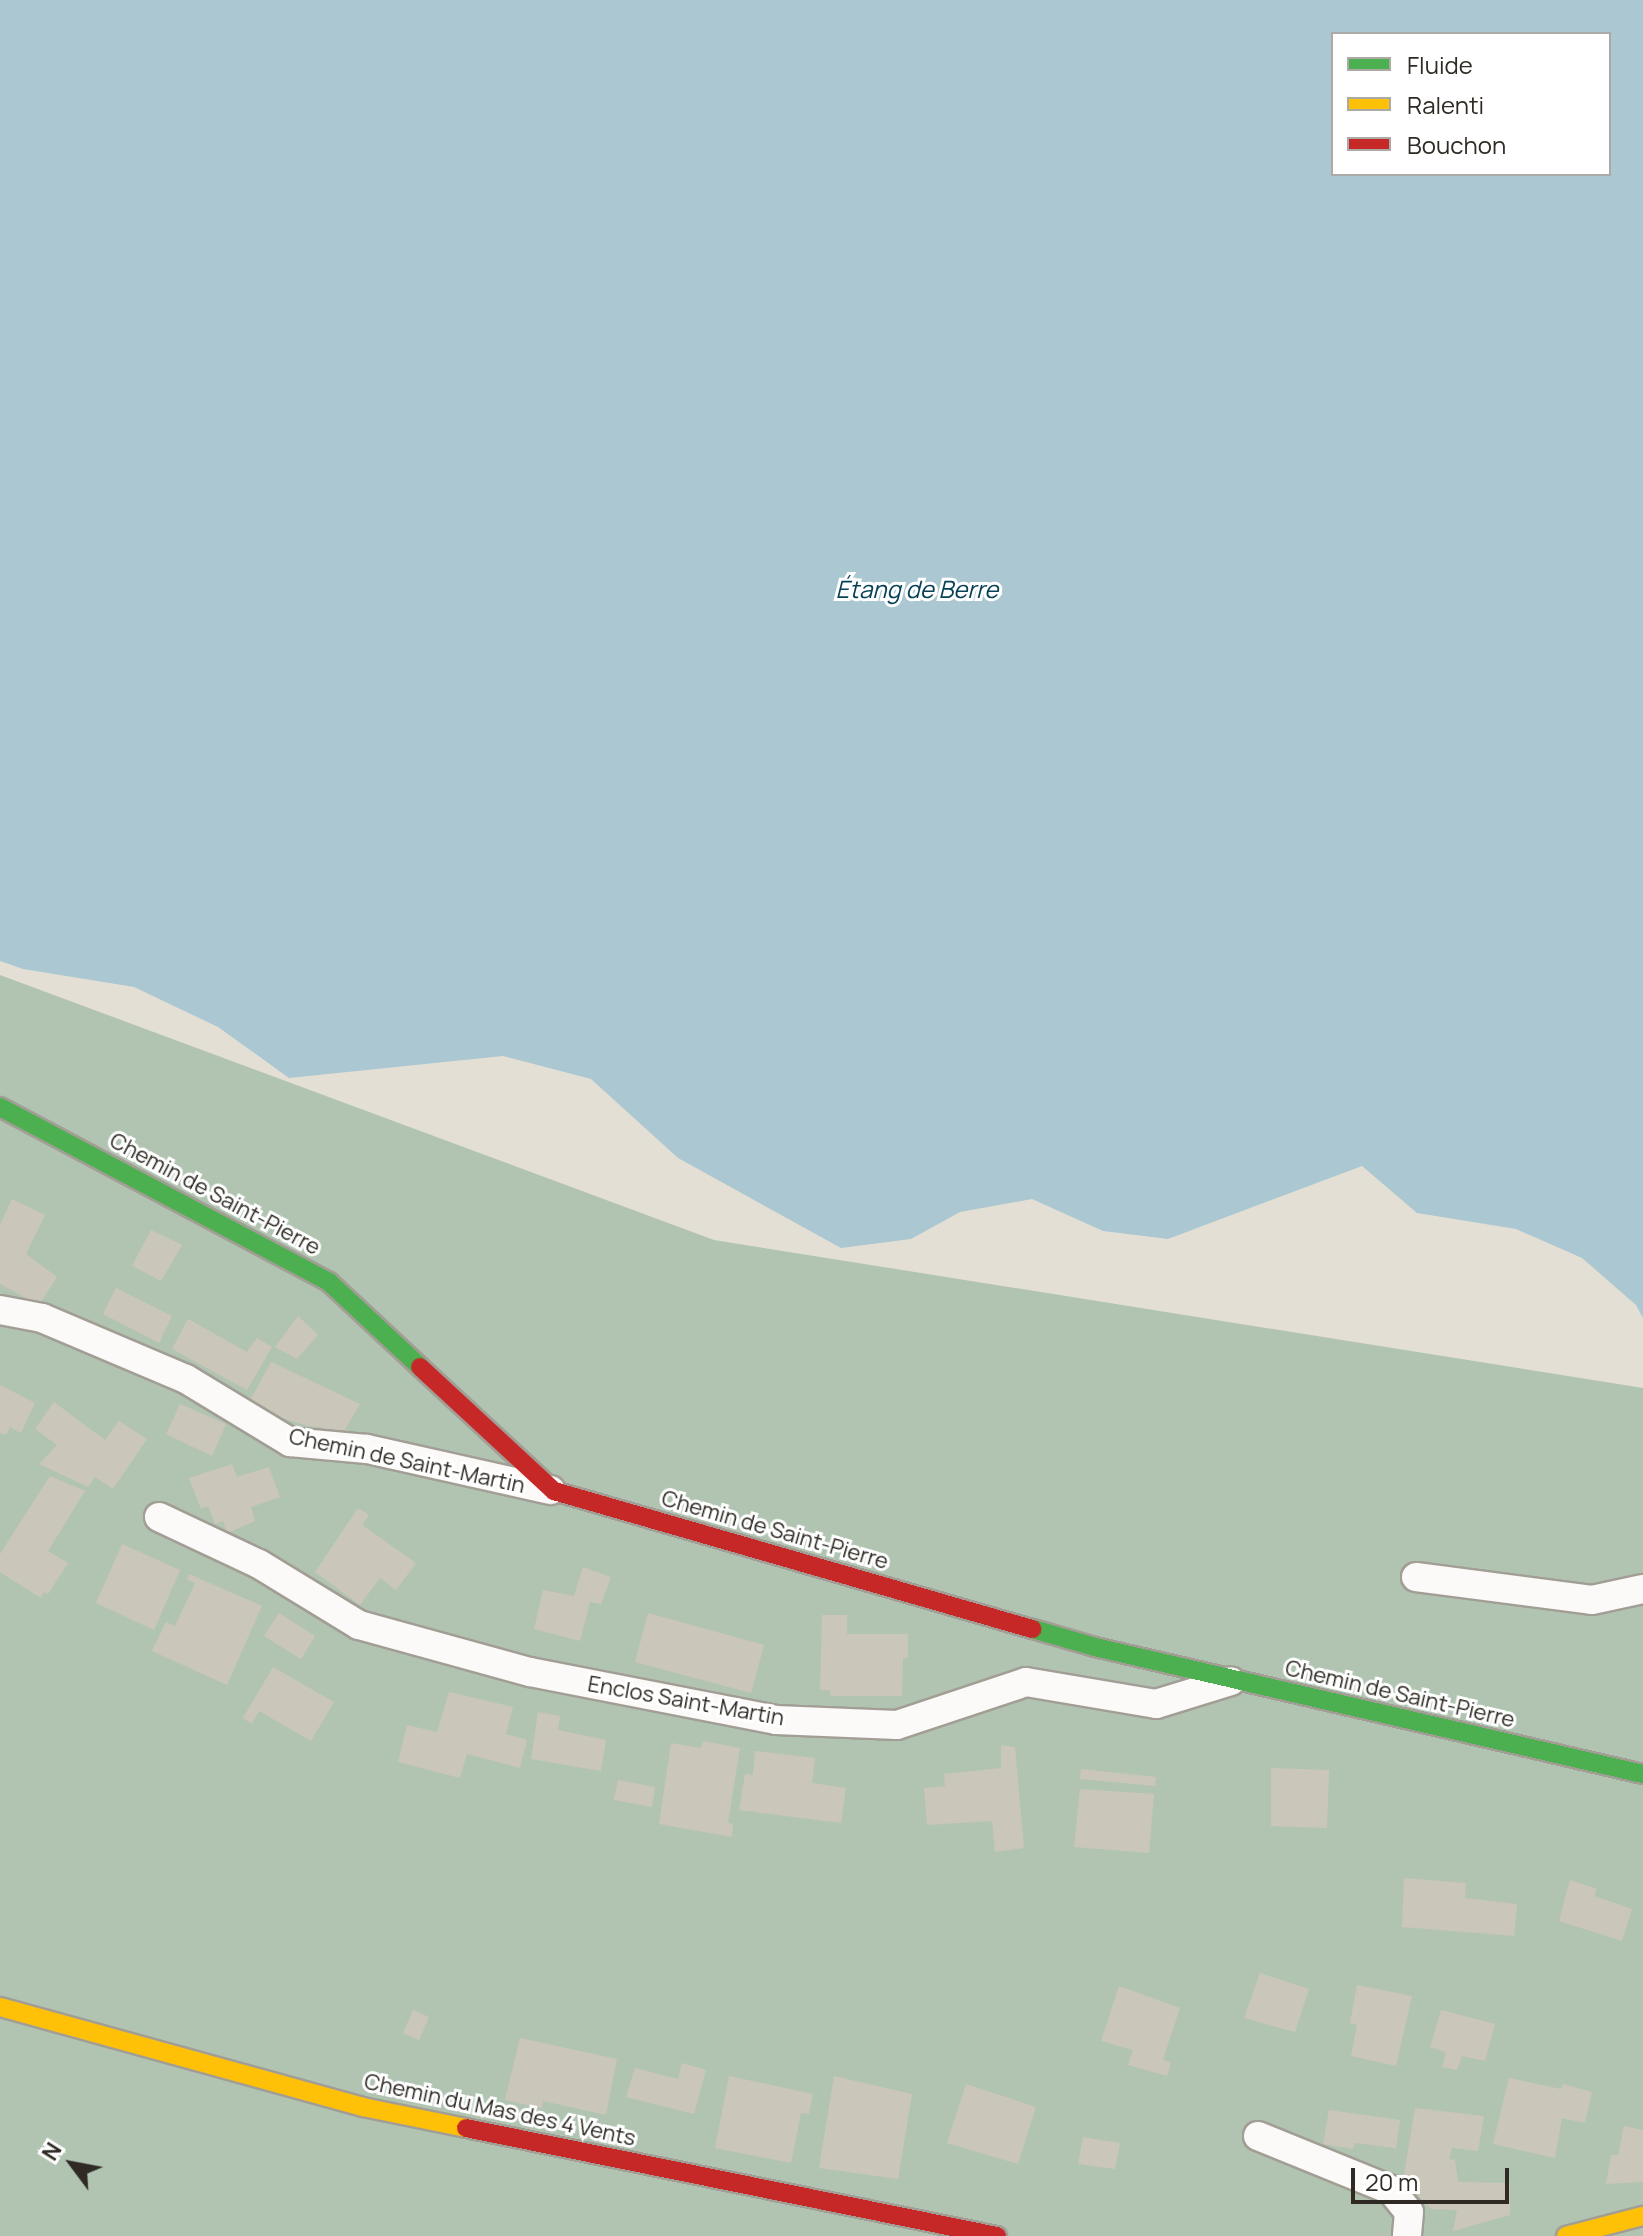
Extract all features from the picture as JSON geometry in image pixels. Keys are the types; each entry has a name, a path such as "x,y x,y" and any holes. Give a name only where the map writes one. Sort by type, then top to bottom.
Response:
{"street":[{"name":"Chemin de Saint-Pierre","path":"0,1107 329,1282 554,1491 1095,1647 1643,1774"},
{"name":"Chemin du Mas des 4 Vents","path":"0,2007 363,2107 997,2236"},
{"path":"1566,2236 1643,2216"}],"lane":[{"name":"Chemin de Saint-Martin","path":"0,1310 42,1318 186,1379 290,1442 367,1449 554,1491"},
{"name":"Enclos Saint-Martin","path":"159,1517 259,1564 359,1625 530,1672 776,1720 897,1725 1026,1682 1156,1704 1235,1680"},
{"path":"1416,1577 1592,1600 1643,1589"},
{"path":"1258,2136 1391,2190 1409,2212 1407,2236"}],"green space":[{"path":"0,975 714,1240 1643,1388 1643,2236 0,2236"}],"water":[{"name":"Étang de Berre","path":"0,0 1643,0 1643,1318 1636,1305 1582,1258 1516,1229 1417,1213 1362,1166 1168,1239 1103,1231 1032,1199 960,1212 911,1239 841,1248 678,1158 591,1079 503,1056 289,1078 218,1027 134,987 23,969 0,961"}],"building":[{"path":"12,1199 45,1215 26,1254 57,1277 39,1305 0,1284 0,1225"},
{"path":"151,1230 182,1245 161,1281 132,1266"},
{"path":"116,1288 172,1316 159,1343 103,1314"},
{"path":"298,1316 318,1335 297,1359 275,1347"},
{"path":"188,1319 247,1352 257,1338 272,1347 247,1390 172,1349"},
{"path":"271,1362 360,1404 344,1431 309,1426 246,1408"},
{"path":"0,1385 35,1403 21,1433 10,1427 6,1435 0,1433"},
{"path":"54,1402 105,1440 119,1421 147,1439 113,1489 95,1477 88,1487 39,1464 57,1445 35,1429"},
{"path":"180,1404 226,1424 212,1456 166,1434"},
{"path":"232,1464 237,1477 269,1467 280,1497 251,1507 255,1521 227,1533 223,1521 215,1524 208,1506 201,1509 189,1478"},
{"path":"50,1476 85,1491 48,1551 68,1563 48,1594 44,1592 41,1598 0,1572 0,1554"},
{"path":"358,1508 369,1515 362,1525 416,1563 396,1590 380,1578 360,1605 315,1572"},
{"path":"122,1544 180,1570 154,1630 96,1603"},
{"path":"583,1567 611,1577 601,1604 590,1602 580,1641 534,1629 543,1590 574,1596"},
{"path":"189,1574 262,1606 227,1685 152,1651 166,1622 175,1626 195,1583 187,1579"},
{"path":"279,1613 315,1636 301,1659 264,1636"},
{"path":"648,1613 764,1645 751,1693 635,1662"},
{"path":"822,1615 847,1615 847,1634 908,1634 908,1658 903,1658 902,1696 831,1696 829,1690 820,1690"},
{"path":"273,1667 334,1702 311,1741 259,1711 252,1724 243,1718"},
{"path":"449,1692 513,1707 506,1734 527,1740 520,1768 467,1754 460,1778 398,1762 407,1725 437,1732"},
{"path":"538,1712 560,1716 558,1730 606,1740 601,1771 531,1759"},
{"path":"703,1741 740,1748 728,1823 733,1824 732,1837 659,1824 671,1743 701,1748"},
{"path":"1001,1745 1015,1747 1024,1848 995,1852 992,1821 927,1825 924,1788 945,1786 944,1774 1001,1768"},
{"path":"755,1751 815,1758 812,1783 846,1788 841,1823 739,1810 745,1774 753,1775"},
{"path":"1271,1768 1329,1770 1327,1828 1271,1826"},
{"path":"1081,1769 1156,1777 1155,1786 1080,1779"},
{"path":"618,1780 655,1787 652,1807 614,1800"},
{"path":"1080,1789 1154,1794 1149,1853 1074,1847"},
{"path":"1404,1878 1466,1883 1465,1898 1517,1904 1514,1936 1402,1927"},
{"path":"1570,1880 1597,1889 1594,1896 1632,1909 1622,1941 1559,1921"},
{"path":"1260,1973 1309,1989 1295,2032 1244,2018"},
{"path":"1357,1985 1412,1996 1396,2066 1351,2056 1357,2025 1350,2023"},
{"path":"1119,1986 1180,2008 1163,2059 1171,2063 1167,2076 1128,2065 1133,2050 1101,2041"},
{"path":"413,2010 429,2017 419,2040 403,2033"},
{"path":"1441,2010 1495,2024 1485,2061 1462,2056 1457,2070 1442,2067 1446,2052 1430,2047"},
{"path":"520,2038 617,2059 606,2115 543,2101 542,2108 505,2100"},
{"path":"682,2063 706,2070 694,2114 626,2097 635,2068 678,2079"},
{"path":"729,2076 813,2094 809,2114 801,2113 791,2163 715,2148"},
{"path":"834,2076 912,2094 898,2179 819,2168"},
{"path":"1509,2078 1561,2089 1563,2084 1592,2092 1585,2123 1562,2118 1555,2158 1493,2144"},
{"path":"966,2084 1036,2107 1018,2164 947,2143"},
{"path":"1415,2108 1484,2116 1478,2151 1452,2148 1449,2159 1455,2160 1458,2182 1510,2183 1510,2215 1453,2231 1457,2210 1431,2209 1403,2180"},
{"path":"1329,2110 1400,2120 1396,2148 1355,2143 1353,2149 1323,2144"},
{"path":"1624,2126 1643,2130 1643,2182 1606,2184 1611,2155 1618,2155"},
{"path":"1083,2137 1120,2143 1115,2169 1078,2164"}],"traffic: fast":[{"path":"0,1107 329,1282 420,1367"},
{"path":"1033,1629 1095,1647 1643,1774"}],"traffic: slow":[{"path":"0,2007 363,2107 466,2128"},
{"path":"1566,2236 1643,2216"}],"traffic: jam":[{"path":"420,1367 554,1491 1033,1629"},
{"path":"466,2128 997,2236"}]}
